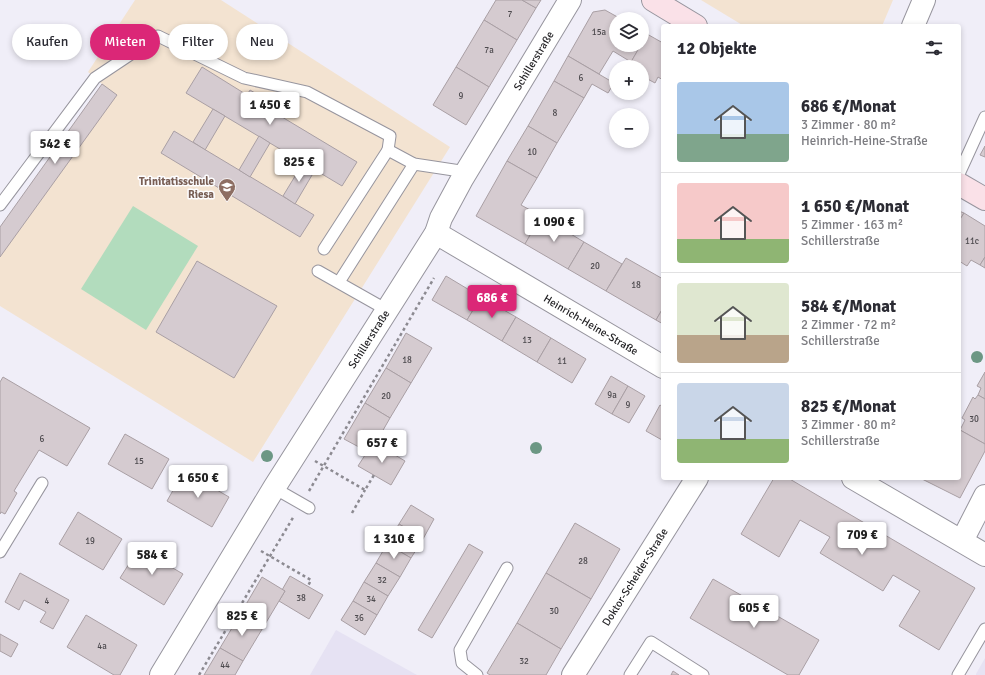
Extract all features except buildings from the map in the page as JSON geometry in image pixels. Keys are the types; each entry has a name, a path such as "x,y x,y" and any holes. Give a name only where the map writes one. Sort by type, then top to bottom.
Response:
{"main road":[{"path":"653,0 693,24"},
{"path":"961,185 985,199"}],"street":[{"name":"Schillerstraße","path":"161,675 274,488 436,233 441,218 467,172 570,0"},
{"path":"914,24 924,0"},
{"name":"Heinrich-Heine-Straße","path":"436,233 661,366"},
{"name":"Doktor-Scheider-Straße","path":"573,675 696,480"},
{"path":"856,480 985,555"},
{"path":"962,541 985,496"}],"lane":[{"path":"0,205 95,78 158,36 244,78 307,92 390,136 388,150 324,249"},
{"path":"961,170 985,117"},
{"path":"388,150 414,164 467,172"},
{"path":"339,282 414,164"},
{"path":"318,271 387,310"},
{"path":"0,552 42,482"},
{"path":"274,488 305,506"},
{"path":"477,675 462,663 460,650 507,568"},
{"path":"958,675 985,628"},
{"path":"630,675 650,642 703,675"}],"path":[{"path":"199,675 270,556 305,506 324,466 435,277"},
{"path":"298,451 365,490"},
{"path":"352,513 374,475"},
{"path":"243,540 311,580 308,586"}],"shaded area":[{"name":"Trinitatisschule Riesa","path":"135,0 221,0 258,24 236,24 236,60 288,60 288,43 450,147 253,462 0,306 0,257 102,84 88,72 96,60 160,60 160,24 119,24"},
{"path":"701,0 893,0 883,24 741,24"},
{"path":"336,630 417,675 310,675"},
{"path":"985,658 985,675 976,675 976,674"}],"green space":[{"path":"133,206 198,246 146,330 81,289"}],"place":[{"name":"Trinitatisschule Riesa","path":"227,202"}]}
